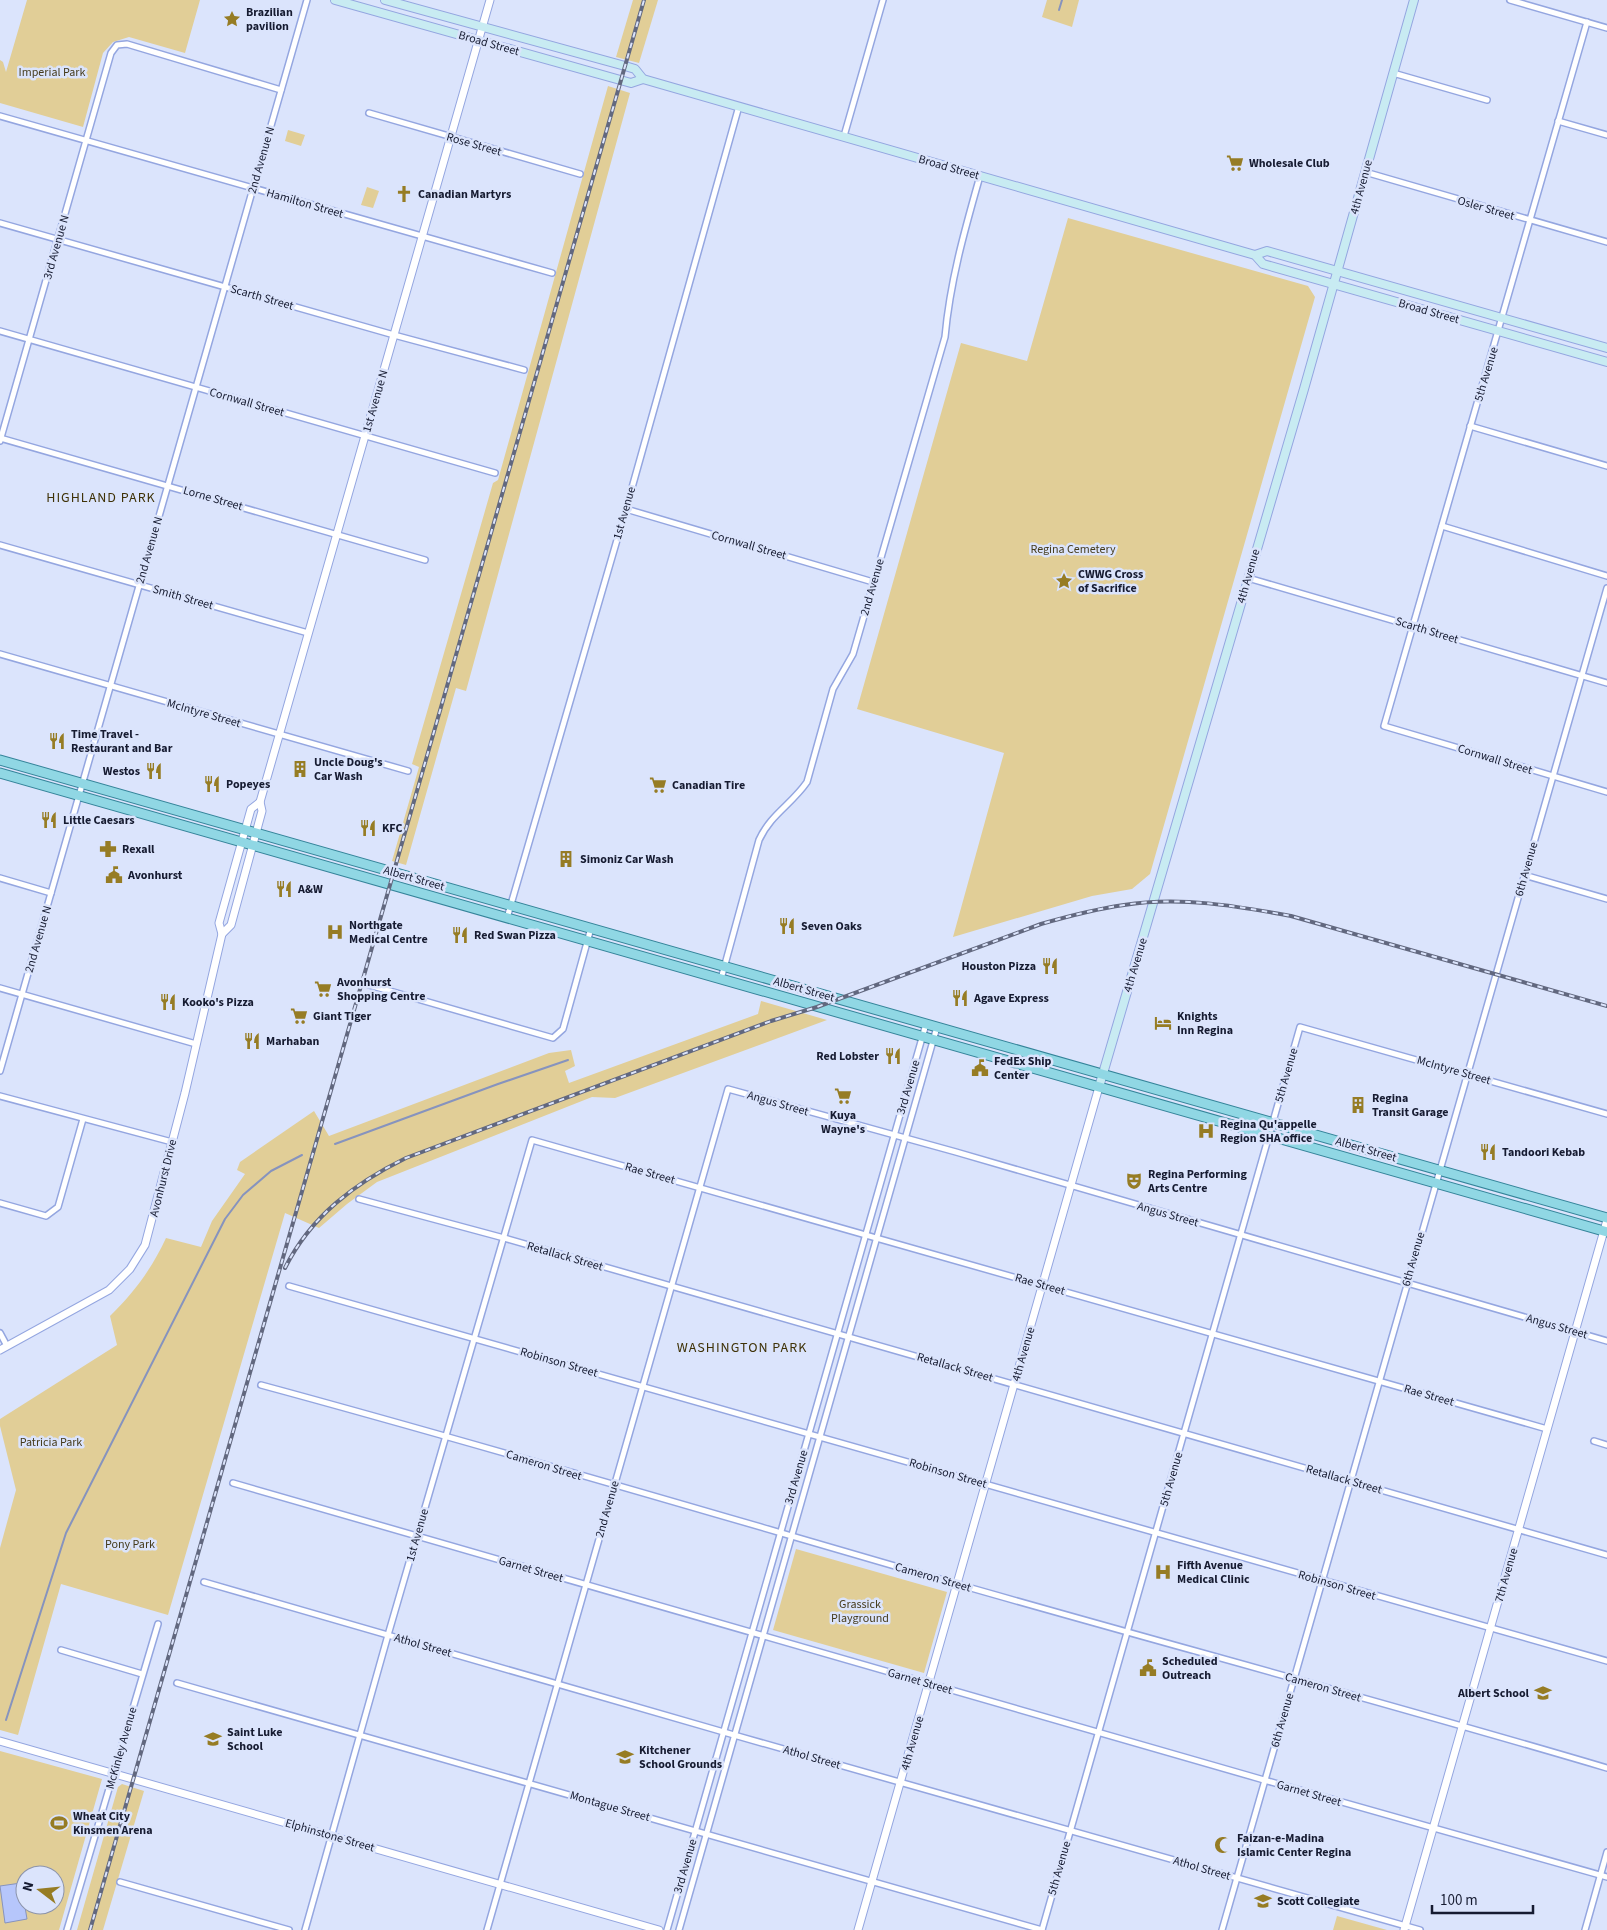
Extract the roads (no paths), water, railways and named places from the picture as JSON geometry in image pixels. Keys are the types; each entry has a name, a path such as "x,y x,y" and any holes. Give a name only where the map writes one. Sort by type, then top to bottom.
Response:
{"main road":[{"name":"Broad Street","path":"335,0 631,83 644,79"},
{"name":"Broad Street","path":"385,0 625,66 635,69 644,79 1255,255 1263,264 1607,362"},
{"name":"4th Avenue","path":"1099,1087 1338,271 1414,0"},
{"name":"Broad Street","path":"1255,255 1266,251 1607,348"},
{"name":"Albert Street","path":"0,760 1102,1075 1273,1122 1607,1219"},
{"name":"Albert Street","path":"0,773 1605,1231"}],"street":[{"name":"2nd Avenue N","path":"0,1071 307,0"},
{"name":"1st Avenue N","path":"256,833 262,811 260,802 279,734 490,0"},
{"path":"844,136 884,0"},
{"path":"1510,0 1607,28"},
{"name":"5th Avenue","path":"1384,726 1587,22"},
{"name":"3rd Avenue N","path":"0,439 111,53 117,45 127,44 281,90"},
{"path":"1392,73 1487,100"},
{"name":"1st Avenue","path":"508,918 626,509 739,106"},
{"name":"Rose Street","path":"369,113 580,174"},
{"name":"Hamilton Street","path":"0,116 552,273"},
{"path":"1558,121 1607,135"},
{"name":"Osler Street","path":"1365,172 1607,242"},
{"name":"2nd Avenue","path":"721,979 759,840 765,827 773,817 798,795 807,782 834,690 853,654 945,337 955,266 980,176"},
{"name":"Scarth Street","path":"0,223 524,370"},
{"name":"Cornwall Street","path":"0,331 494,472"},
{"path":"1470,426 1607,466"},
{"name":"Lorne Street","path":"0,439 168,485 425,560"},
{"name":"Cornwall Street","path":"626,509 873,582"},
{"path":"1442,526 1607,576"},
{"name":"Smith Street","path":"0,545 308,633"},
{"name":"Scarth Street","path":"1248,578 1607,683"},
{"name":"6th Avenue","path":"1222,1930 1406,1283 1607,588"},
{"name":"McIntyre Street","path":"0,654 408,771"},
{"name":"Cornwall Street","path":"1384,726 1607,792"},
{"name":"1st Avenue N","path":"245,829 251,809 260,802"},
{"name":"Avonhurst Drive","path":"4,1348 109,1290 130,1269 144,1245 196,1044 222,934 219,923 245,829"},
{"name":"Avonhurst Drive","path":"222,934 231,924 256,833"},
{"path":"1524,875 1607,899"},
{"path":"0,878 51,893"},
{"path":"369,985 553,1038 563,1029 591,928"},
{"path":"0,988 196,1044"},
{"name":"3rd Avenue","path":"667,1930 926,1024"},
{"name":"3rd Avenue","path":"678,1930 937,1027"},
{"name":"5th Avenue","path":"1042,1930 1300,1027"},
{"name":"McIntyre Street","path":"1300,1027 1607,1114"},
{"name":"4th Avenue","path":"858,1930 1099,1087"},
{"name":"2nd Avenue","path":"487,1930 728,1089"},
{"name":"Angus Street","path":"728,1089 905,1138 1607,1341"},
{"path":"0,1096 172,1142"},
{"path":"0,1203 46,1216 58,1207 83,1119"},
{"name":"1st Avenue","path":"304,1930 532,1140"},
{"name":"Rae Street","path":"532,1140 700,1186 1548,1429"},
{"name":"Retallack Street","path":"359,1199 504,1238 848,1336 1607,1555"},
{"name":"7th Avenue","path":"1404,1928 1607,1219"},
{"name":"Robinson Street","path":"289,1286 1607,1661"},
{"path":"0,1333 4,1348"},
{"name":"Cameron Street","path":"260,1385 446,1435 791,1537 1462,1725 1607,1768"},
{"path":"1594,1441 1607,1444"},
{"name":"Garnet Street","path":"233,1483 1607,1877"},
{"name":"Athol Street","path":"204,1582 1237,1878 1404,1928 1420,1930"},
{"name":"McKinley Avenue","path":"67,1930 158,1624"},
{"path":"61,1650 142,1674"},
{"name":"Montague Street","path":"177,1683 1042,1930"},
{"name":"Elphinstone Street","path":"0,1741 114,1772 659,1930"},
{"path":"1585,1930 1607,1852"},
{"path":"120,1882 289,1930"}],"water":[{"path":"15,1884 15,1915 26,1915 27,1919 5,1923 0,1886"}],"waterway":[{"path":"1059,10 1062,0"},
{"path":"335,1144 568,1060"},
{"path":"6,1720 66,1533 225,1219 243,1195 271,1171 302,1155"}],"railway":[{"path":"90,1930 644,0"},
{"path":"285,1268 308,1232 336,1203 369,1178 406,1158 771,1021 817,1007 1041,924 1103,909 1145,902 1187,902 1208,903 1291,916 1607,1006"}],"place":[{"name":"Brazilian pavilion","path":"232,19"},
{"name":"Wholesale Club","path":"1235,163"},
{"name":"Canadian Martyrs","path":"404,194"},
{"name":"CWWG Cross of Sacrifice","path":"1064,581"},
{"name":"Time Travel - Restaurant and Bar","path":"57,741"},
{"name":"Uncle Doug's Car Wash","path":"300,769"},
{"name":"Westos","path":"154,771"},
{"name":"Popeyes","path":"212,784"},
{"name":"Canadian Tire","path":"658,785"},
{"name":"Little Caesars","path":"49,820"},
{"name":"KFC","path":"368,828"},
{"name":"Rexall","path":"108,849"},
{"name":"Simoniz Car Wash","path":"566,859"},
{"name":"Avonhurst","path":"114,875"},
{"name":"A&W","path":"284,889"},
{"name":"Seven Oaks","path":"787,926"},
{"name":"Northgate Medical Centre","path":"335,932"},
{"name":"Red Swan Pizza","path":"460,935"},
{"name":"Houston Pizza","path":"1050,966"},
{"name":"Avonhurst Shopping Centre","path":"323,989"},
{"name":"Agave Express","path":"960,998"},
{"name":"Kooko's Pizza","path":"168,1002"},
{"name":"Giant Tiger","path":"299,1016"},
{"name":"Knights Inn Regina","path":"1163,1023"},
{"name":"Marhaban","path":"252,1041"},
{"name":"Red Lobster","path":"893,1056"},
{"name":"FedEx Ship Center","path":"980,1068"},
{"name":"Kuya Wayne's","path":"843,1096"},
{"name":"Regina Transit Garage","path":"1358,1105"},
{"name":"Regina Qu'appelle Region SHA office","path":"1206,1131"},
{"name":"Tandoori Kebab","path":"1488,1152"},
{"name":"Regina Performing Arts Centre","path":"1134,1181"},
{"name":"Fifth Avenue Medical Clinic","path":"1163,1572"},
{"name":"Scheduled Outreach","path":"1148,1668"},
{"name":"Albert School","path":"1543,1693"},
{"name":"Saint Luke School","path":"213,1739"},
{"name":"Kitchener School Grounds","path":"625,1757"},
{"name":"Wheat City Kinsmen Arena","path":"59,1823"},
{"name":"Faizan-e-Madina Islamic Center Regina","path":"1223,1845"},
{"name":"Scott Collegiate","path":"1263,1901"}],"district":[{"name":"HIGHLAND PARK","path":"101,497"},
{"name":"WASHINGTON PARK","path":"742,1347"}],"park label":[{"name":"Imperial Park","path":"52,72"},
{"name":"Regina Cemetery","path":"1073,549"},
{"name":"Patricia Park","path":"51,1442"},
{"name":"Pony Park","path":"130,1544"},
{"name":"Grassick Playground","path":"860,1611"}]}
